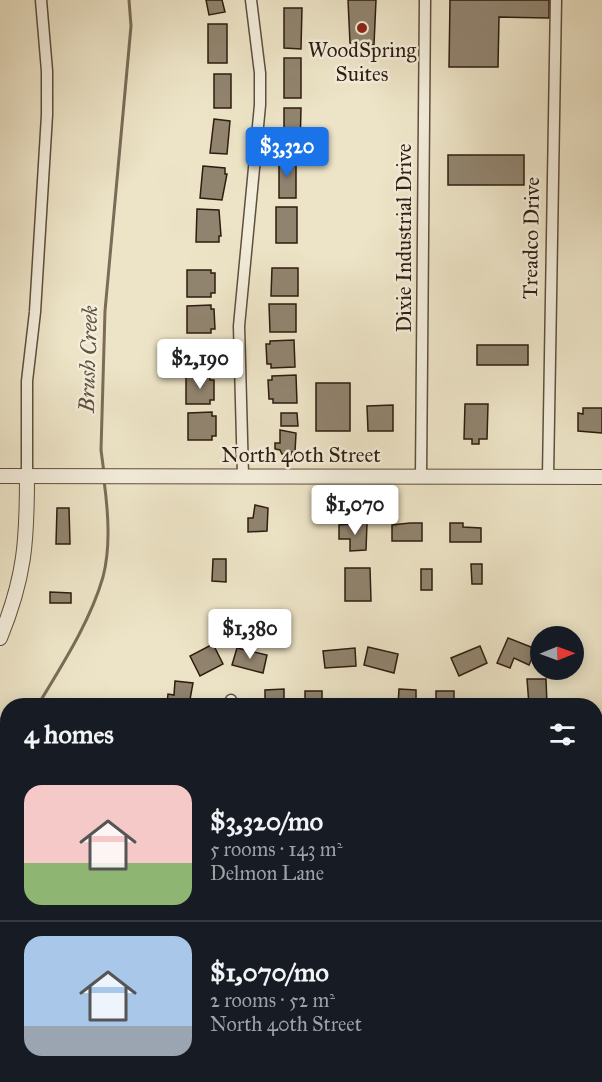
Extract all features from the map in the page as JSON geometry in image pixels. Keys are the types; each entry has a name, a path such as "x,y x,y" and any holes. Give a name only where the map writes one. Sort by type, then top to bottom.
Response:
{"street":[{"path":"0,638 23,568 27,543 27,381 35,312 48,116 41,0"},
{"path":"243,476 239,326 260,105 260,73 250,0"},
{"name":"Dixie Industrial Drive","path":"421,477 425,0"},
{"name":"Treadco Drive","path":"548,477 556,0"},
{"name":"North 40th Street","path":"0,476 602,477"}],"building":[{"path":"206,0 222,0 225,12 209,15"},
{"name":"WoodSpring Suites","path":"348,0 376,0 374,45 350,43"},
{"path":"450,0 549,0 549,18 499,17 498,67 449,67"},
{"path":"284,8 302,8 301,49 284,48"},
{"path":"208,24 227,24 227,63 208,63"},
{"path":"284,58 301,58 301,98 284,98"},
{"path":"214,74 231,74 231,108 214,108"},
{"path":"284,108 301,108 300,149 284,149"},
{"path":"214,119 230,121 227,154 210,153"},
{"path":"448,155 524,155 524,185 448,185"},
{"path":"279,157 296,158 296,198 279,198"},
{"path":"203,166 225,168 225,174 227,174 222,200 200,198"},
{"path":"276,207 297,207 297,243 276,243"},
{"path":"197,209 219,210 221,236 219,236 219,242 196,242"},
{"path":"272,268 298,268 298,296 271,296"},
{"path":"187,270 211,270 211,273 215,273 215,293 211,293 211,297 187,297"},
{"path":"269,304 296,304 296,332 270,332"},
{"path":"211,305 211,309 214,309 215,329 211,329 211,333 187,333 187,306"},
{"path":"294,340 295,367 271,368 271,364 267,364 266,344 270,344 270,341"},
{"path":"185,341 209,341 209,345 213,345 214,364 210,364 210,368 186,369"},
{"path":"477,345 528,345 528,365 477,365"},
{"path":"296,375 297,403 273,403 273,399 269,399 268,380 272,380 272,376"},
{"path":"210,376 210,380 214,380 214,400 210,400 210,404 186,404 186,377"},
{"path":"316,383 350,383 350,431 316,431"},
{"path":"465,404 488,404 487,439 479,439 479,444 472,444 472,439 464,439"},
{"path":"393,405 393,431 368,431 367,406"},
{"path":"583,408 602,408 602,433 578,431 578,413 583,414"},
{"path":"212,412 212,416 216,416 216,436 212,436 212,440 188,440 188,413"},
{"path":"281,413 297,413 298,426 281,426"},
{"path":"280,430 296,433 295,452 291,452 291,455 282,454 280,450 275,449 275,443 280,443"},
{"path":"255,505 268,508 267,531 248,532 248,518 253,518"},
{"path":"57,508 69,508 70,544 56,544"},
{"path":"367,523 366,550 350,551 350,539 339,539 339,525"},
{"path":"422,523 422,541 392,541 392,525"},
{"path":"450,523 463,523 463,527 481,528 481,542 450,542"},
{"path":"213,559 226,559 226,582 212,581"},
{"path":"471,564 482,564 482,584 472,584"},
{"path":"345,568 370,568 371,601 345,601"},
{"path":"421,569 432,569 432,590 421,590"},
{"path":"50,592 71,593 71,603 50,603"},
{"path":"508,638 530,647 529,665 514,658 510,668 497,663"},
{"path":"213,644 223,664 200,676 190,656"},
{"path":"480,646 487,663 459,676 451,658"},
{"path":"368,647 398,654 394,673 364,665"},
{"path":"237,648 267,655 263,673 232,665"},
{"path":"355,648 356,666 325,668 323,651"},
{"path":"527,679 546,680 547,698 528,698"},
{"path":"175,681 193,683 190,698 168,698 168,694 174,695"},
{"path":"284,689 284,698 265,698 265,690"},
{"path":"399,689 416,690 416,698 398,698"},
{"path":"305,691 322,691 322,698 305,698"},
{"path":"436,691 454,691 454,698 436,698"}],"waterway":[{"name":"Brush Creek","path":"104,473 101,450 105,311 131,26 129,0"},
{"name":"Brush Creek","path":"42,698 83,627 103,577 108,541 104,480"}],"place":[{"name":"WoodSpring Suites","path":"362,28"}]}
